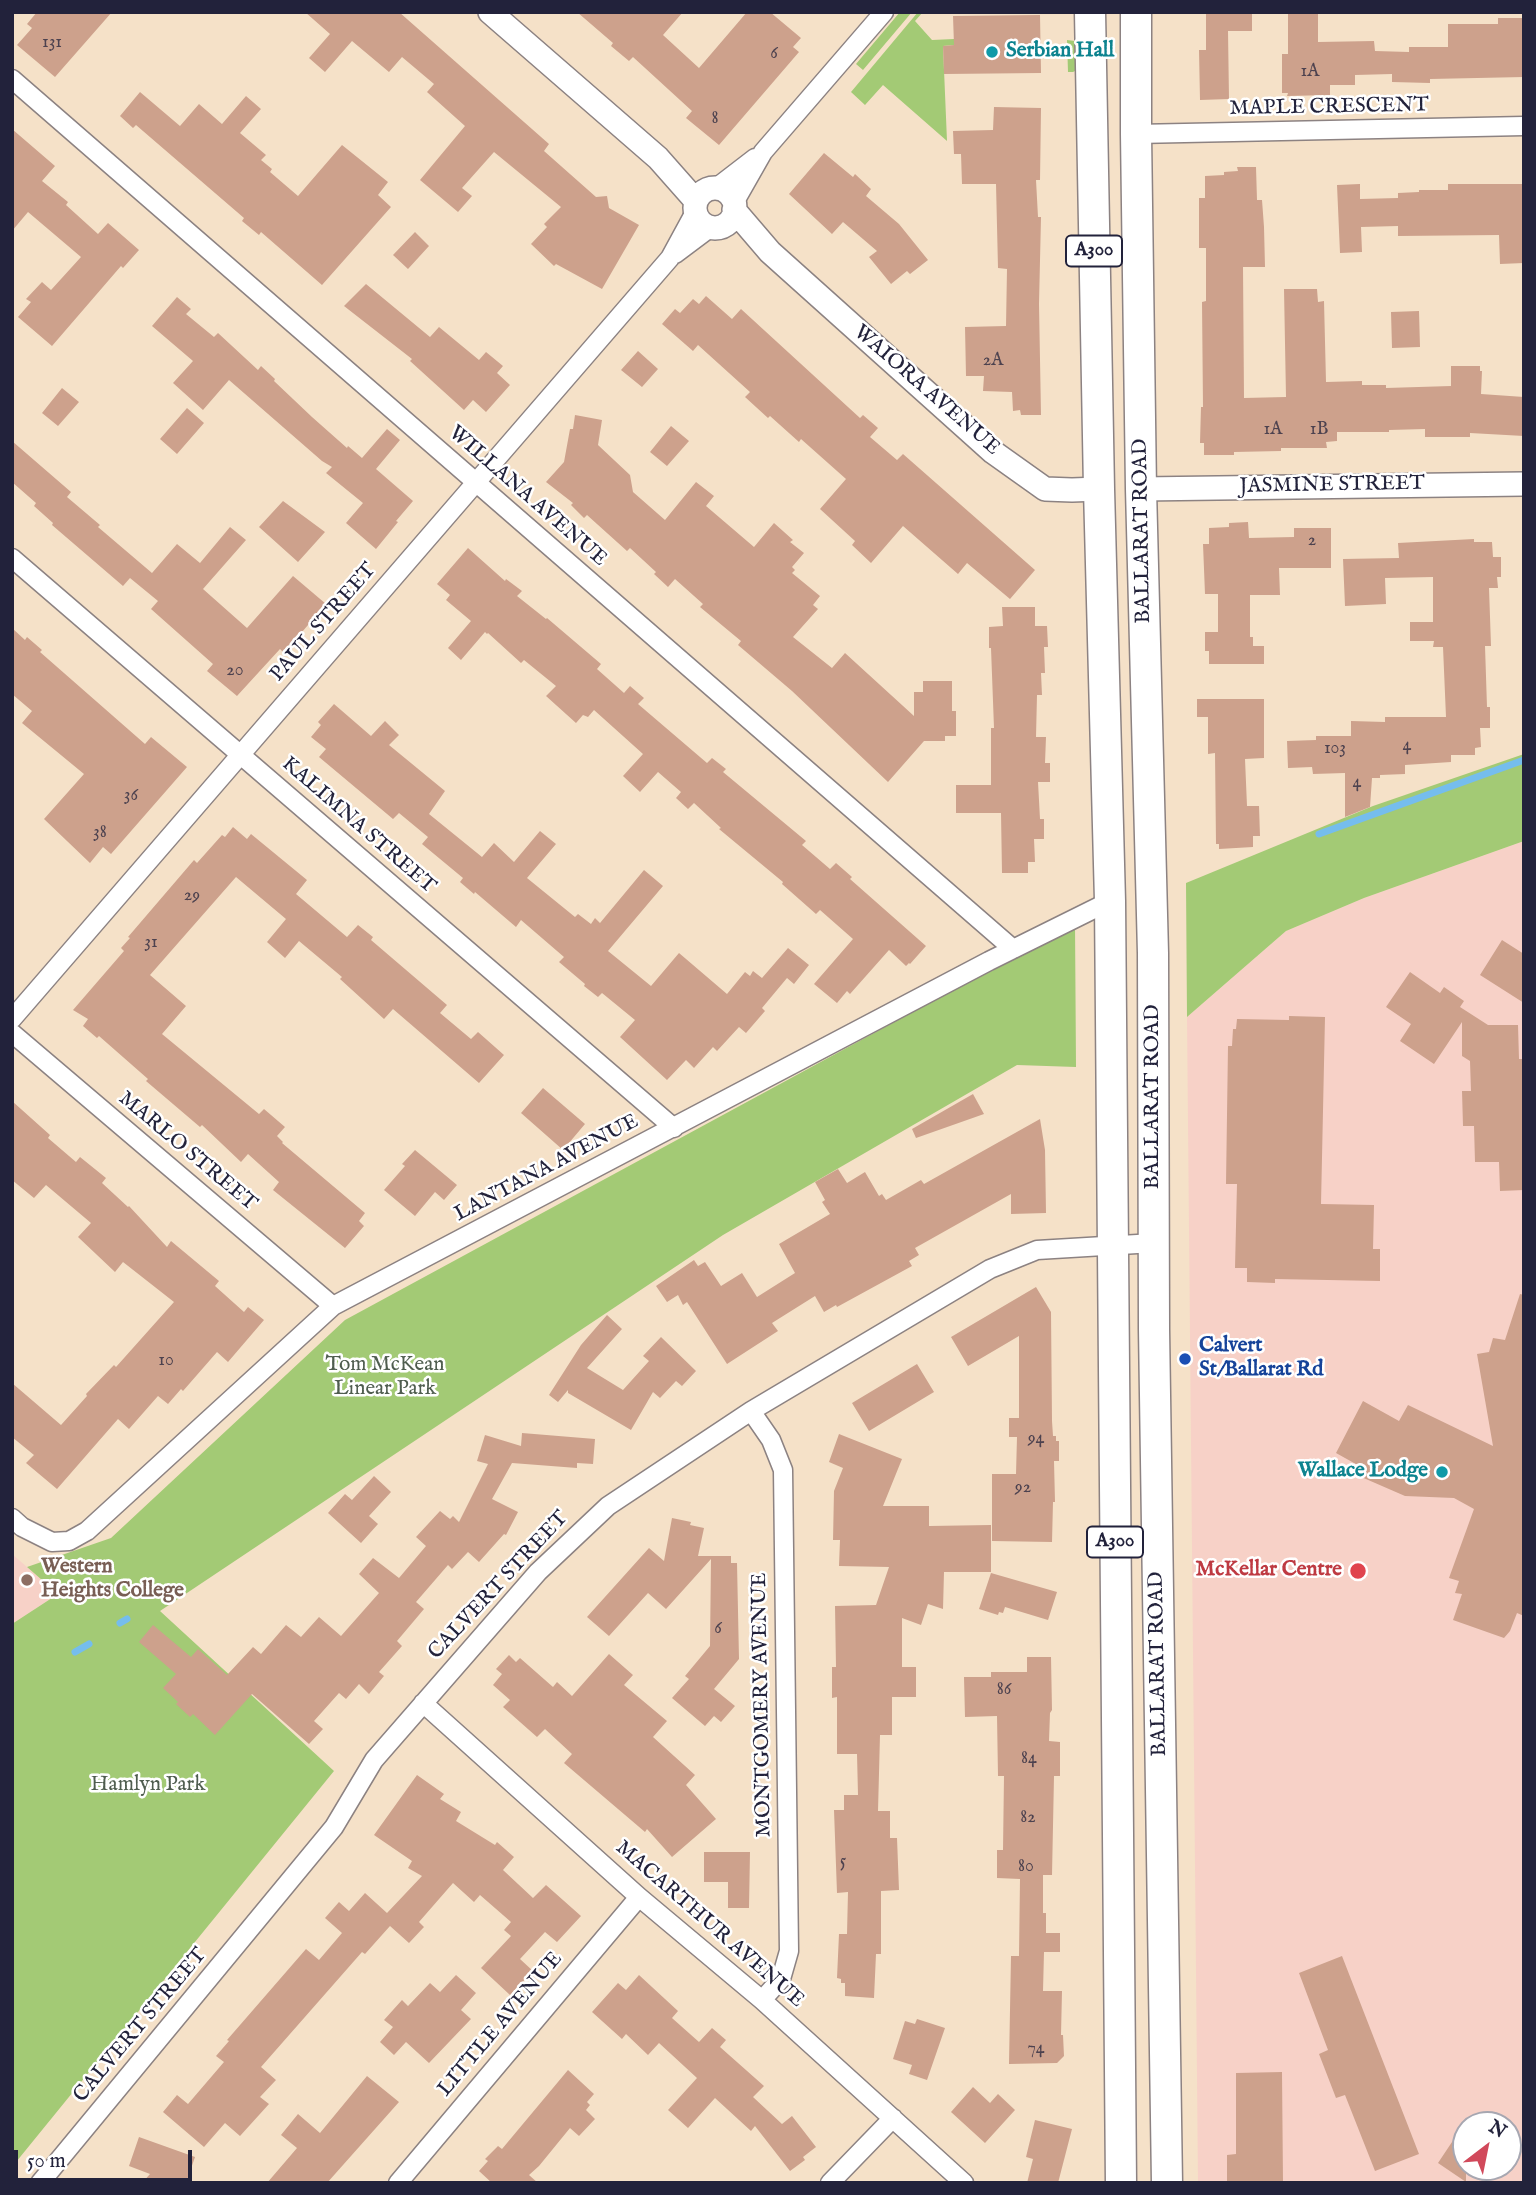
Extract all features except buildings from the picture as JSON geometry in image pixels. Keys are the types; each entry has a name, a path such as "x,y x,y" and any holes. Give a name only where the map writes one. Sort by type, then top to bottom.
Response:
{"highway":[{"name":"BALLARAT ROAD","path":"1090,12 1098,489 1110,901 1121,2183"},
{"name":"BALLARAT ROAD","path":"1136,12 1141,489 1153,941 1154,1243 1167,2183"},
{"path":"1098,489 1141,489"}],"street":[{"name":"WAIORA AVENUE","path":"490,12 714,207 770,252 993,452 1045,489 1098,489"},
{"name":"PAUL STREET","path":"12,1019 884,12"},
{"name":"WILLANA AVENUE","path":"12,79 1013,949"},
{"name":"MAPLE CRESCENT","path":"1136,134 1524,126"},
{"name":"JASMINE STREET","path":"1141,489 1524,484"},
{"name":"KALIMNA STREET","path":"12,558 674,1128"},
{"name":"LANTANA AVENUE","path":"12,1518 22,1527 52,1542 69,1541 87,1531 333,1306 1013,949 1110,901"},
{"name":"MARLO STREET","path":"12,1033 333,1306"},
{"name":"CALVERT STREET","path":"40,2183 334,1827 374,1760 538,1572 577,1533 618,1500 751,1411 990,1269 1037,1250 1154,1243"},
{"name":"MONTGOMERY AVENUE","path":"751,1411 771,1440 783,1469 789,1951 781,1979 762,2000"},
{"name":"MACARTHUR AVENUE","path":"423,1703 639,1897 762,2000 964,2183"},
{"name":"LITTLE AVENUE","path":"398,2183 639,1897"},
{"path":"830,2183 893,2118"}],"shaded area":[{"name":"McKellar Centre","path":"1524,841 1524,2183 1198,2183 1187,1017 1286,931 1364,898"},
{"name":"Western Heights College","path":"12,1554 58,1594 12,1624"}],"green space":[{"path":"900,12 912,12 863,70 856,64"},
{"path":"918,12 923,12 915,21 932,40 954,39 954,45 943,46 947,141 883,85 865,105 851,92"},
{"path":"1067,40 1075,41 1073,72 1068,72"},
{"path":"1524,754 1524,841 1364,898 1286,931 1187,1017 1186,883 1373,806"},
{"path":"1075,924 1076,1067 1017,1065 723,1235 160,1611 334,1771 12,2167 12,1624 58,1594 27,1567 111,1538 345,1320"}],"waterway":[{"path":"1319,834 1524,760"},
{"path":"120,1623 127,1619"},
{"path":"75,1652 89,1644"}],"place":[{"name":"Serbian Hall","path":"992,52"},
{"name":"Calvert St/Ballarat Rd","path":"1185,1359"},
{"name":"Wallace Lodge","path":"1442,1472"},
{"name":"McKellar Centre","path":"1358,1571"},
{"name":"Western Heights College","path":"27,1580"}],"park label":[{"name":"Tom McKean Linear Park","path":"385,1378"},
{"name":"Hamlyn Park","path":"148,1786"}]}
